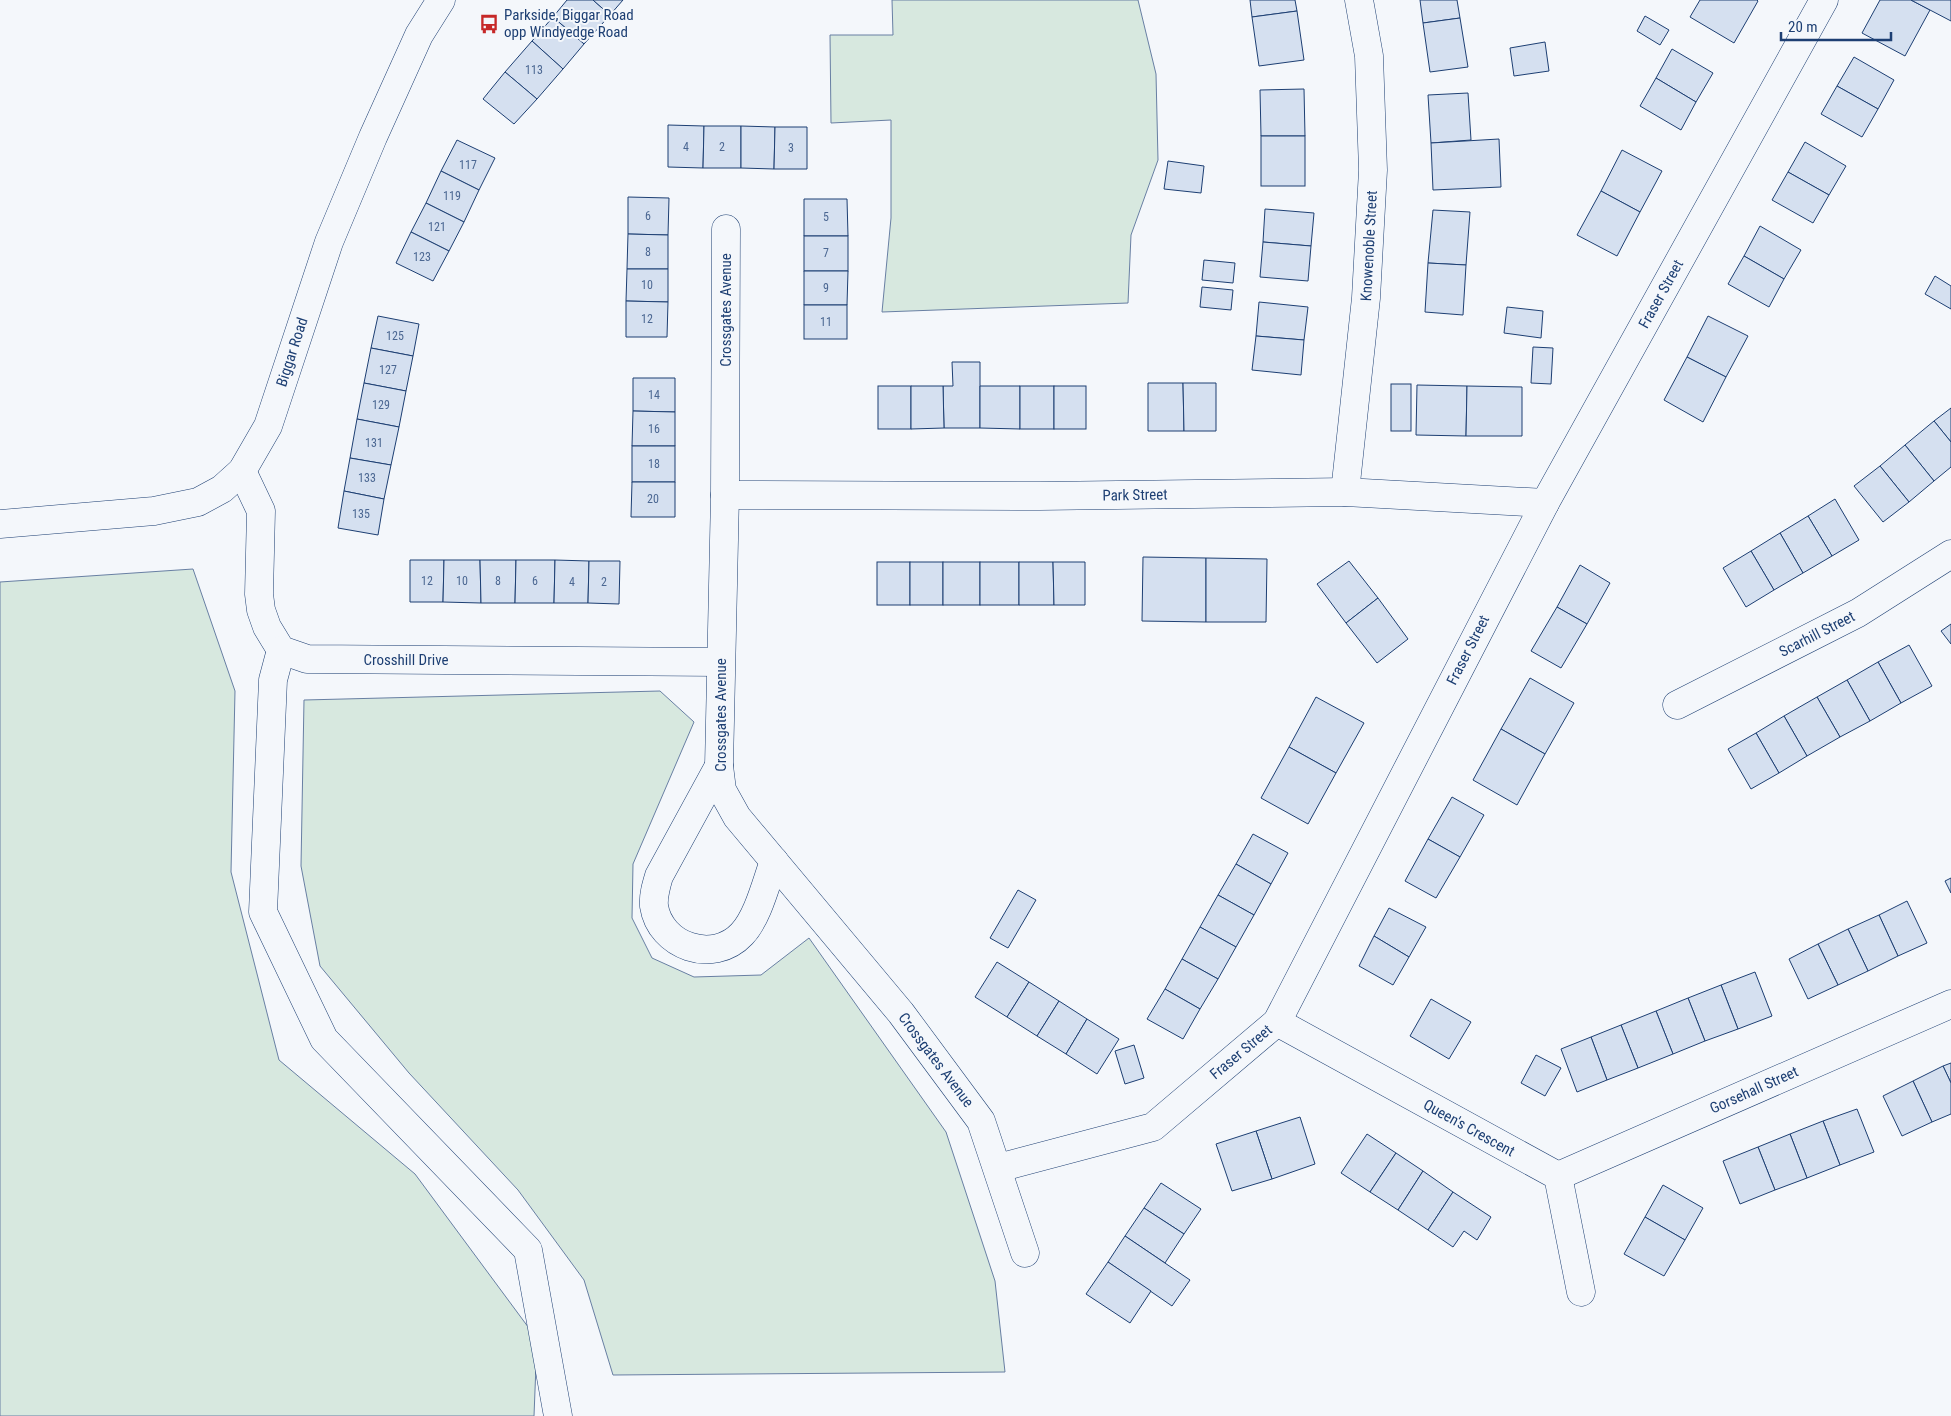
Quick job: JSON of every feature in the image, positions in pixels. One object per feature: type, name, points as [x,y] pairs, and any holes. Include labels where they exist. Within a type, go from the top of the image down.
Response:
[{"type":"street","name":"Biggar Road","points":[[0,524],[154,511],[198,502],[222,489],[242,471],[268,426],[329,242],[351,189],[419,35],[441,0]]},
{"type":"street","name":"Knowenoble Street","points":[[1345,492],[1366,298],[1373,170],[1368,56],[1358,0]]},
{"type":"street","name":"Fraser Street","points":[[998,1168],[1153,1127],[1277,1022],[1544,502],[1824,0]]},
{"type":"street","name":"Crossgates Avenue","points":[[726,229],[725,495],[719,766],[722,790],[737,817],[900,1013],[981,1120],[1025,1254]]},
{"type":"street","points":[[242,471],[260,511],[259,594],[261,610],[267,627],[281,650],[273,680],[263,912],[324,1039],[528,1250],[558,1416]]},
{"type":"street","name":"Park Street","points":[[725,495],[1040,496],[1345,492],[1544,502]]},
{"type":"street","name":"Scarhill Street","points":[[1677,705],[1858,613],[1951,554]]},
{"type":"street","name":"Crosshill Drive","points":[[281,650],[307,659],[720,662]]},
{"type":"street","points":[[719,766],[659,876],[654,890],[654,905],[658,919],[665,932],[678,943],[697,949],[712,950],[728,945],[741,935],[751,922],[774,861]]},
{"type":"street","name":"Gorsehall Street","points":[[1558,1176],[1951,1004]]},
{"type":"street","name":"Queen's Crescent","points":[[1277,1022],[1558,1176]]},
{"type":"street","points":[[1558,1176],[1581,1292]]},
{"type":"shaded area","points":[[892,0],[1138,0],[1156,74],[1158,160],[1131,235],[1128,303],[882,312],[891,218],[891,120],[831,123],[830,35],[893,35]]},
{"type":"shaded area","points":[[193,569],[235,691],[231,872],[279,1060],[415,1174],[537,1339],[534,1416],[0,1416],[0,582]]},
{"type":"shaded area","points":[[660,691],[694,722],[633,864],[632,918],[652,958],[694,977],[761,975],[809,938],[946,1132],[995,1281],[1005,1372],[613,1375],[584,1280],[518,1190],[409,1073],[320,966],[301,866],[304,700]]},
{"type":"building","points":[[567,0],[593,0],[610,15],[584,44],[553,17]]},
{"type":"building","points":[[593,0],[623,0],[610,15]]},
{"type":"building","points":[[1250,0],[1295,0],[1297,11],[1252,17]]},
{"type":"building","points":[[1420,0],[1457,0],[1460,18],[1423,23]]},
{"type":"building","points":[[1700,0],[1758,1],[1734,43],[1690,17]]},
{"type":"building","points":[[1880,0],[1911,0],[1930,10],[1905,56],[1862,33]]},
{"type":"building","points":[[1911,0],[1951,0],[1951,21],[1930,10]]},
{"type":"building","points":[[1297,11],[1304,60],[1259,66],[1252,17]]},
{"type":"building","points":[[1645,16],[1669,30],[1660,45],[1637,31]]},
{"type":"building","points":[[553,17],[584,44],[563,69],[532,41]]},
{"type":"building","points":[[1460,18],[1468,67],[1430,72],[1423,23]]},
{"type":"building","points":[[532,41],[563,69],[537,99],[505,72]]},
{"type":"building","points":[[1545,42],[1549,71],[1514,76],[1510,48]]},
{"type":"building","points":[[1672,49],[1713,73],[1696,102],[1656,78]]},
{"type":"building","points":[[1854,57],[1894,80],[1878,109],[1837,86]]},
{"type":"building","points":[[505,72],[537,99],[514,124],[483,99]]},
{"type":"building","points":[[1656,78],[1696,102],[1681,130],[1640,106]]},
{"type":"building","points":[[1837,86],[1878,109],[1862,137],[1821,114]]},
{"type":"building","points":[[1304,89],[1305,136],[1261,136],[1260,90]]},
{"type":"building","points":[[1468,93],[1471,140],[1431,143],[1428,95]]},
{"type":"building","points":[[668,125],[704,126],[703,168],[668,167]]},
{"type":"building","points":[[704,126],[741,126],[741,168],[703,168]]},
{"type":"building","points":[[741,126],[775,127],[774,169],[741,168]]},
{"type":"building","points":[[775,127],[807,127],[807,169],[774,169]]},
{"type":"building","points":[[1261,136],[1305,136],[1305,186],[1261,186]]},
{"type":"building","points":[[1499,139],[1501,187],[1433,190],[1431,143]]},
{"type":"building","points":[[457,140],[495,158],[479,190],[441,171]]},
{"type":"building","points":[[1805,142],[1846,166],[1829,195],[1788,172]]},
{"type":"building","points":[[1622,150],[1662,171],[1640,212],[1601,191]]},
{"type":"building","points":[[1168,161],[1204,166],[1201,193],[1164,189]]},
{"type":"building","points":[[441,171],[479,190],[464,222],[426,203]]},
{"type":"building","points":[[1788,172],[1829,195],[1813,223],[1772,200]]},
{"type":"building","points":[[1601,191],[1640,212],[1617,256],[1577,235]]},
{"type":"building","points":[[628,197],[669,198],[668,235],[628,234]]},
{"type":"building","points":[[804,199],[847,199],[848,236],[804,236]]},
{"type":"building","points":[[426,203],[464,222],[449,251],[411,232]]},
{"type":"building","points":[[1265,209],[1314,213],[1311,246],[1263,242]]},
{"type":"building","points":[[1433,210],[1470,212],[1466,265],[1428,263]]},
{"type":"building","points":[[1760,226],[1801,250],[1784,279],[1744,256]]},
{"type":"building","points":[[411,232],[449,251],[433,281],[396,263]]},
{"type":"building","points":[[628,234],[668,235],[668,269],[627,269]]},
{"type":"building","points":[[804,236],[848,236],[848,271],[804,271]]},
{"type":"building","points":[[1263,242],[1311,246],[1308,281],[1260,277]]},
{"type":"building","points":[[1744,256],[1784,279],[1769,307],[1728,284]]},
{"type":"building","points":[[1204,260],[1235,263],[1233,283],[1202,280]]},
{"type":"building","points":[[1428,263],[1466,265],[1463,315],[1425,312]]},
{"type":"building","points":[[627,269],[668,269],[668,302],[626,301]]},
{"type":"building","points":[[804,271],[848,271],[847,305],[804,305]]},
{"type":"building","points":[[1935,276],[1951,286],[1951,309],[1925,294]]},
{"type":"building","points":[[1202,287],[1233,290],[1231,310],[1200,307]]},
{"type":"building","points":[[626,301],[668,302],[667,337],[626,337]]},
{"type":"building","points":[[1259,302],[1308,307],[1304,340],[1256,336]]},
{"type":"building","points":[[804,305],[847,305],[847,339],[804,339]]},
{"type":"building","points":[[1507,307],[1543,311],[1541,338],[1504,333]]},
{"type":"building","points":[[378,316],[419,324],[413,356],[371,348]]},
{"type":"building","points":[[1708,316],[1748,336],[1726,377],[1687,357]]},
{"type":"building","points":[[1256,336],[1304,340],[1301,375],[1252,370]]},
{"type":"building","points":[[1533,347],[1553,348],[1551,384],[1531,383]]},
{"type":"building","points":[[371,348],[413,356],[406,391],[364,383]]},
{"type":"building","points":[[1687,357],[1726,377],[1703,422],[1664,400]]},
{"type":"building","points":[[952,362],[980,362],[980,428],[944,428],[943,386],[953,386]]},
{"type":"building","points":[[633,378],[675,378],[675,412],[633,411]]},
{"type":"building","points":[[364,383],[406,391],[399,427],[357,419]]},
{"type":"building","points":[[1148,383],[1183,383],[1184,431],[1148,431]]},
{"type":"building","points":[[1183,383],[1216,383],[1216,431],[1184,431]]},
{"type":"building","points":[[1391,384],[1411,384],[1411,431],[1391,431]]},
{"type":"building","points":[[1417,385],[1467,386],[1466,436],[1416,435]]},
{"type":"building","points":[[878,386],[911,386],[911,429],[878,429]]},
{"type":"building","points":[[911,386],[943,386],[944,428],[911,429]]},
{"type":"building","points":[[980,386],[1020,386],[1020,429],[980,428]]},
{"type":"building","points":[[1020,386],[1054,386],[1054,429],[1020,429]]},
{"type":"building","points":[[1054,386],[1086,386],[1086,429],[1054,429]]},
{"type":"building","points":[[1467,386],[1522,387],[1522,436],[1466,436]]},
{"type":"building","points":[[1951,408],[1951,442],[1934,421]]},
{"type":"building","points":[[633,411],[675,412],[675,446],[632,446]]},
{"type":"building","points":[[357,419],[399,427],[391,465],[350,458]]},
{"type":"building","points":[[1934,421],[1951,442],[1951,467],[1934,481],[1905,445]]},
{"type":"building","points":[[1905,445],[1934,481],[1909,502],[1880,466]]},
{"type":"building","points":[[632,446],[675,446],[675,482],[632,482]]},
{"type":"building","points":[[350,458],[391,465],[384,499],[344,491]]},
{"type":"building","points":[[1880,466],[1909,502],[1883,522],[1854,486]]},
{"type":"building","points":[[632,482],[675,482],[675,517],[631,517]]},
{"type":"building","points":[[344,491],[384,499],[378,535],[338,528]]},
{"type":"building","points":[[1835,499],[1859,540],[1832,556],[1808,516]]},
{"type":"building","points":[[1808,516],[1832,556],[1803,573],[1780,533]]},
{"type":"building","points":[[1780,533],[1803,573],[1774,590],[1751,551]]},
{"type":"building","points":[[1751,551],[1774,590],[1746,607],[1723,568]]},
{"type":"building","points":[[1143,557],[1206,558],[1206,622],[1142,621]]},
{"type":"building","points":[[1206,558],[1267,559],[1266,622],[1206,622]]},
{"type":"building","points":[[410,560],[444,560],[443,602],[410,602]]},
{"type":"building","points":[[444,560],[480,560],[481,603],[443,602]]},
{"type":"building","points":[[480,560],[516,560],[515,603],[481,603]]},
{"type":"building","points":[[516,560],[555,560],[554,603],[515,603]]},
{"type":"building","points":[[555,560],[589,561],[588,603],[554,603]]},
{"type":"building","points":[[589,561],[620,561],[619,604],[588,603]]},
{"type":"building","points":[[1349,561],[1378,598],[1346,623],[1317,584]]},
{"type":"building","points":[[877,562],[910,562],[910,605],[877,605]]},
{"type":"building","points":[[910,562],[943,562],[943,605],[910,605]]},
{"type":"building","points":[[943,562],[980,562],[980,605],[943,605]]},
{"type":"building","points":[[980,562],[1019,562],[1019,605],[980,605]]},
{"type":"building","points":[[1019,562],[1053,562],[1054,605],[1019,605]]},
{"type":"building","points":[[1053,562],[1085,562],[1085,605],[1054,605]]},
{"type":"building","points":[[1580,565],[1610,583],[1587,624],[1557,607]]},
{"type":"building","points":[[1378,598],[1408,639],[1377,663],[1346,623]]},
{"type":"building","points":[[1557,607],[1587,624],[1561,668],[1531,651]]},
{"type":"building","points":[[1951,624],[1951,644],[1941,631]]},
{"type":"building","points":[[1909,645],[1932,686],[1901,703],[1878,662]]},
{"type":"building","points":[[1878,662],[1901,703],[1870,721],[1847,680]]},
{"type":"building","points":[[1530,678],[1574,703],[1545,754],[1501,729]]},
{"type":"building","points":[[1847,680],[1870,721],[1840,737],[1817,697]]},
{"type":"building","points":[[1316,697],[1364,723],[1336,773],[1289,747]]},
{"type":"building","points":[[1817,697],[1840,737],[1807,756],[1784,716]]},
{"type":"building","points":[[1784,716],[1807,756],[1779,773],[1756,733]]},
{"type":"building","points":[[1501,729],[1545,754],[1517,805],[1473,780]]},
{"type":"building","points":[[1756,733],[1779,773],[1751,789],[1728,749]]},
{"type":"building","points":[[1289,747],[1336,773],[1308,824],[1261,798]]},
{"type":"building","points":[[1452,797],[1484,815],[1460,857],[1428,839]]},
{"type":"building","points":[[1253,834],[1288,853],[1271,884],[1236,864]]},
{"type":"building","points":[[1428,839],[1460,857],[1436,898],[1405,881]]},
{"type":"building","points":[[1236,864],[1271,884],[1254,915],[1218,895]]},
{"type":"building","points":[[1951,878],[1951,893],[1945,881]]},
{"type":"building","points":[[1018,890],[1036,900],[1008,948],[990,938]]},
{"type":"building","points":[[1218,895],[1254,915],[1236,947],[1200,927]]},
{"type":"building","points":[[1907,901],[1927,943],[1898,956],[1879,915]]},
{"type":"building","points":[[1389,908],[1426,927],[1409,957],[1374,936]]},
{"type":"building","points":[[1879,915],[1898,956],[1868,971],[1848,929]]},
{"type":"building","points":[[1200,927],[1236,947],[1218,979],[1182,959]]},
{"type":"building","points":[[1848,929],[1868,971],[1838,985],[1818,944]]},
{"type":"building","points":[[1374,936],[1409,957],[1393,985],[1359,966]]},
{"type":"building","points":[[1818,944],[1838,985],[1808,999],[1789,959]]},
{"type":"building","points":[[1182,959],[1218,979],[1200,1009],[1165,989]]},
{"type":"building","points":[[997,962],[1029,982],[1007,1017],[975,997]]},
{"type":"building","points":[[1755,972],[1772,1016],[1738,1029],[1721,985]]},
{"type":"building","points":[[1029,982],[1059,1001],[1037,1036],[1007,1017]]},
{"type":"building","points":[[1721,985],[1738,1029],[1705,1041],[1688,998]]},
{"type":"building","points":[[1165,989],[1200,1009],[1183,1039],[1147,1019]]},
{"type":"building","points":[[1688,998],[1705,1041],[1673,1054],[1656,1011]]},
{"type":"building","points":[[1431,999],[1471,1022],[1449,1059],[1410,1036]]},
{"type":"building","points":[[1059,1001],[1087,1019],[1066,1054],[1037,1036]]},
{"type":"building","points":[[1656,1011],[1673,1054],[1638,1068],[1621,1025]]},
{"type":"building","points":[[1087,1019],[1119,1039],[1097,1074],[1066,1054]]},
{"type":"building","points":[[1621,1025],[1638,1068],[1607,1080],[1591,1037]]},
{"type":"building","points":[[1591,1037],[1607,1080],[1577,1092],[1561,1049]]},
{"type":"building","points":[[1134,1045],[1144,1078],[1125,1084],[1115,1051]]},
{"type":"building","points":[[1536,1055],[1561,1068],[1545,1096],[1521,1083]]},
{"type":"building","points":[[1951,1063],[1951,1083],[1943,1066]]},
{"type":"building","points":[[1943,1066],[1951,1083],[1951,1114],[1932,1122],[1913,1081]]},
{"type":"building","points":[[1913,1081],[1932,1122],[1902,1136],[1883,1096]]},
{"type":"building","points":[[1857,1109],[1874,1152],[1840,1165],[1823,1121]]},
{"type":"building","points":[[1300,1117],[1315,1164],[1272,1179],[1256,1131]]},
{"type":"building","points":[[1823,1121],[1840,1165],[1807,1178],[1790,1134]]},
{"type":"building","points":[[1256,1131],[1272,1179],[1232,1191],[1216,1144]]},
{"type":"building","points":[[1367,1134],[1396,1153],[1370,1192],[1341,1173]]},
{"type":"building","points":[[1790,1134],[1807,1178],[1775,1190],[1758,1147]]},
{"type":"building","points":[[1758,1147],[1775,1190],[1740,1204],[1723,1161]]},
{"type":"building","points":[[1396,1153],[1423,1171],[1398,1210],[1370,1192]]},
{"type":"building","points":[[1423,1171],[1453,1192],[1428,1230],[1398,1210]]},
{"type":"building","points":[[1161,1183],[1201,1209],[1184,1234],[1144,1208]]},
{"type":"building","points":[[1663,1185],[1703,1208],[1685,1240],[1645,1217]]},
{"type":"building","points":[[1453,1192],[1491,1217],[1477,1240],[1464,1231],[1453,1247],[1428,1230]]},
{"type":"building","points":[[1144,1208],[1184,1234],[1165,1263],[1125,1236]]},
{"type":"building","points":[[1645,1217],[1685,1240],[1664,1276],[1624,1254]]},
{"type":"building","points":[[1125,1236],[1190,1280],[1172,1306],[1108,1262]]},
{"type":"building","points":[[1108,1262],[1151,1291],[1130,1323],[1086,1294]]},
{"type":"place","name":"Parkside, Biggar Road opp Windyedge Road","points":[[489,24]]}]
